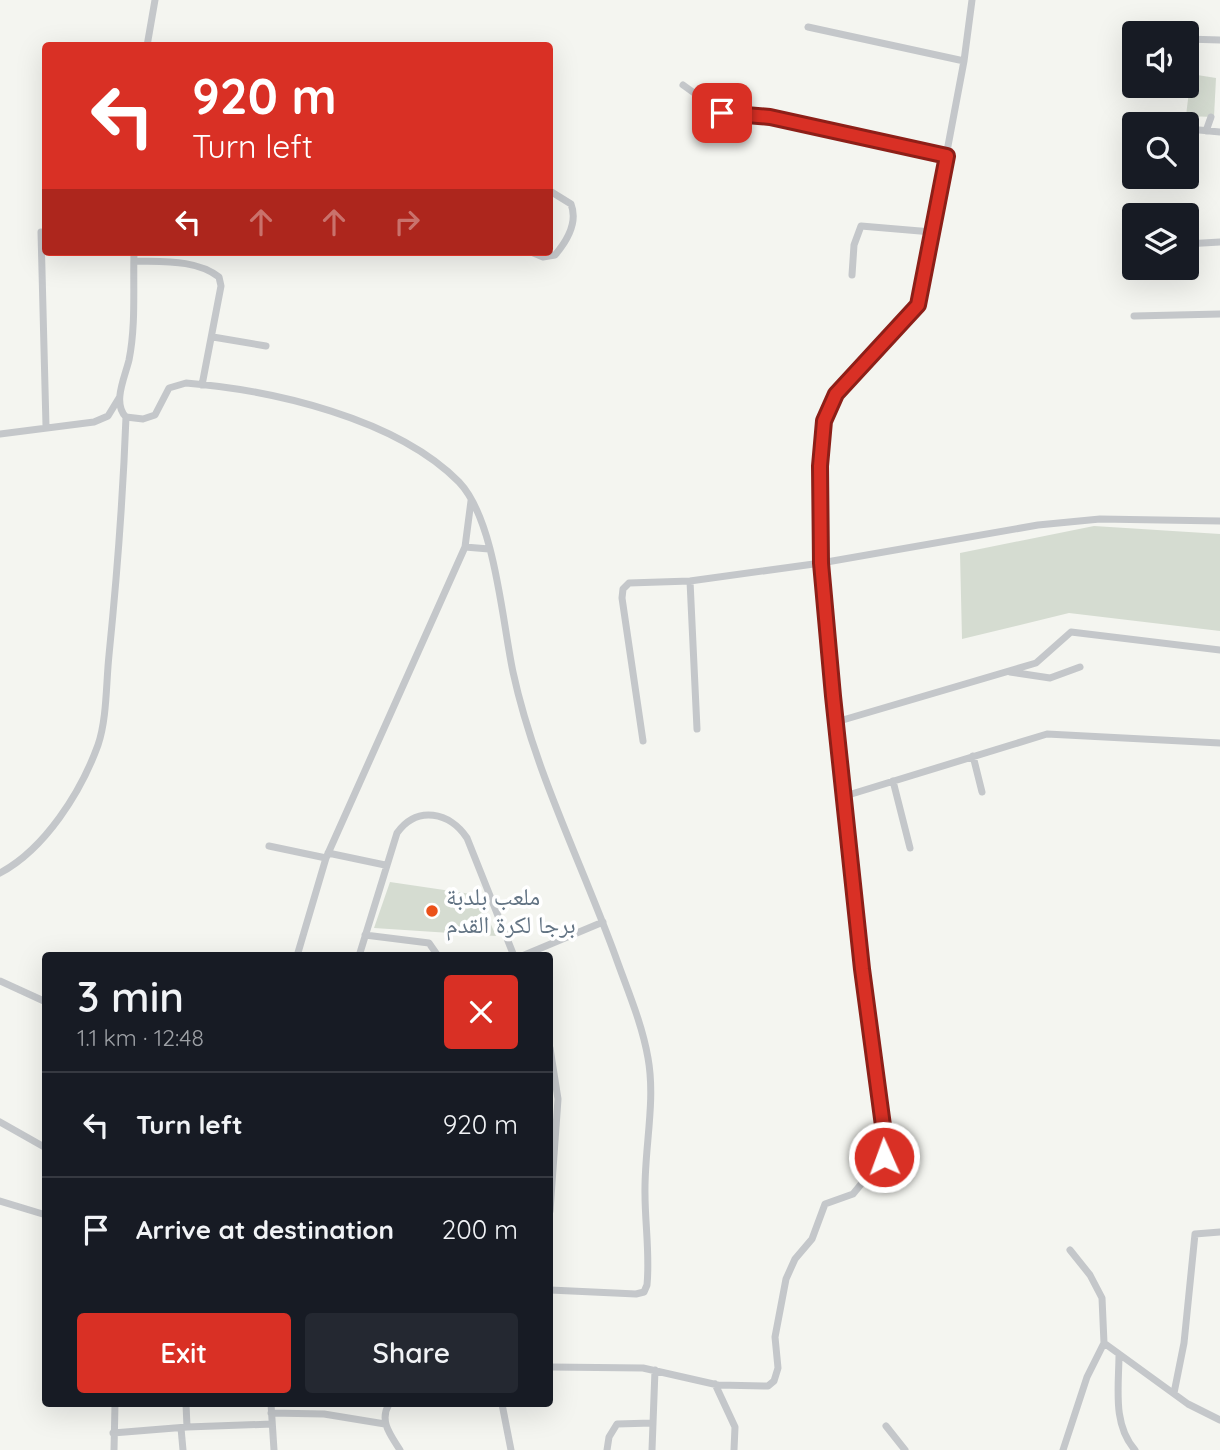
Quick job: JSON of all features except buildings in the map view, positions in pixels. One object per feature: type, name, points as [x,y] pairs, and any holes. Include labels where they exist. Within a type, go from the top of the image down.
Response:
[{"type":"street","points":[[148,42],[155,0]]},
{"type":"street","points":[[553,1367],[655,1370],[715,1384],[755,1388],[768,1386],[774,1381],[778,1368],[775,1337],[790,1268],[812,1239],[825,1205],[853,1194],[885,1153],[836,722],[821,563],[820,466],[825,415],[836,394],[856,369],[916,309],[947,156],[972,0]]},
{"type":"street","points":[[808,27],[964,61]]},
{"type":"street","points":[[1199,39],[1220,40]]},
{"type":"street","points":[[683,85],[722,113],[770,117],[947,156]]},
{"type":"street","points":[[1206,131],[1211,117]]},
{"type":"street","points":[[1199,130],[1220,132]]},
{"type":"street","points":[[553,193],[571,204],[572,226],[566,241],[553,255]]},
{"type":"street","points":[[852,275],[854,245],[861,226],[932,232]]},
{"type":"street","points":[[41,232],[46,426]]},
{"type":"street","points":[[1199,243],[1220,242]]},
{"type":"street","points":[[202,385],[221,286],[219,276],[178,262],[134,256],[133,337],[119,398],[120,410],[126,417],[143,419],[155,415],[172,386],[202,385],[330,409],[374,427],[438,465],[459,483],[477,508],[489,549],[524,713],[603,922],[641,1030],[649,1061],[645,1193],[648,1285],[644,1292],[636,1294],[553,1290]]},
{"type":"street","points":[[1134,316],[1220,314]]},
{"type":"street","points":[[212,337],[266,346]]},
{"type":"street","points":[[0,433],[46,426],[81,425],[108,416],[119,398]]},
{"type":"street","points":[[0,873],[19,860],[62,815],[81,785],[99,742],[114,600],[126,417]]},
{"type":"street","points":[[298,952],[327,855],[465,547],[471,500]]},
{"type":"street","points":[[643,741],[623,590],[632,582],[690,581],[821,563],[1038,525],[1100,519],[1220,521]]},
{"type":"street","points":[[465,547],[489,549]]},
{"type":"street","points":[[690,581],[697,729]]},
{"type":"street","points":[[836,722],[1040,662],[1058,641],[1071,632],[1220,650]]},
{"type":"street","points":[[1003,672],[1050,678],[1080,667]]},
{"type":"street","points":[[845,796],[1046,734],[1220,743]]},
{"type":"street","points":[[973,756],[982,792]]},
{"type":"street","points":[[892,781],[910,848]]},
{"type":"street","points":[[360,952],[397,833],[408,820],[430,815],[455,822],[467,838],[512,952]]},
{"type":"street","points":[[269,846],[385,865]]},
{"type":"street","points":[[532,952],[603,922]]},
{"type":"street","points":[[365,935],[429,943],[435,952]]},
{"type":"street","points":[[0,981],[42,1000]]},
{"type":"street","points":[[553,1064],[556,1080],[553,1119]]},
{"type":"street","points":[[0,1122],[42,1145]]},
{"type":"street","points":[[0,1201],[42,1214]]},
{"type":"street","points":[[1174,1393],[1184,1343],[1195,1234],[1220,1233]]},
{"type":"street","points":[[1063,1450],[1087,1377],[1104,1343],[1102,1298],[1090,1275],[1069,1250]]},
{"type":"street","points":[[1104,1343],[1174,1393],[1220,1420]]},
{"type":"street","points":[[1119,1354],[1118,1405],[1122,1431],[1135,1450]]},
{"type":"street","points":[[652,1450],[655,1370]]},
{"type":"street","points":[[715,1384],[735,1427],[734,1450]]},
{"type":"street","points":[[114,1450],[115,1407]]},
{"type":"street","points":[[183,1450],[186,1407]]},
{"type":"street","points":[[271,1407],[274,1450]]},
{"type":"street","points":[[388,1407],[384,1414],[385,1424],[400,1450]]},
{"type":"street","points":[[503,1407],[511,1450]]},
{"type":"street","points":[[271,1413],[324,1414],[385,1424]]},
{"type":"street","points":[[607,1450],[608,1437],[617,1424],[652,1423]]},
{"type":"street","points":[[113,1433],[272,1424]]},
{"type":"street","points":[[886,1426],[905,1450]]},
{"type":"shaded area","points":[[1199,75],[1216,78],[1214,117],[1199,116],[1199,112],[1186,112],[1188,98],[1199,98]]},
{"type":"shaded area","points":[[1094,526],[1220,534],[1220,631],[1069,613],[962,639],[960,553]]},
{"type":"shaded area","name":"ملعب بلدبة برجا لكرة القدم","points":[[390,882],[478,895],[496,936],[374,928]]},
{"type":"place","name":"ملعب بلدبة برجا لكرة القدم","points":[[432,911]]},
{"type":"route","points":[[722,113],[770,117],[947,156],[918,305],[912,315],[856,369],[836,394],[825,415],[820,466],[821,563],[862,969],[886,1148],[884,1157]]}]
